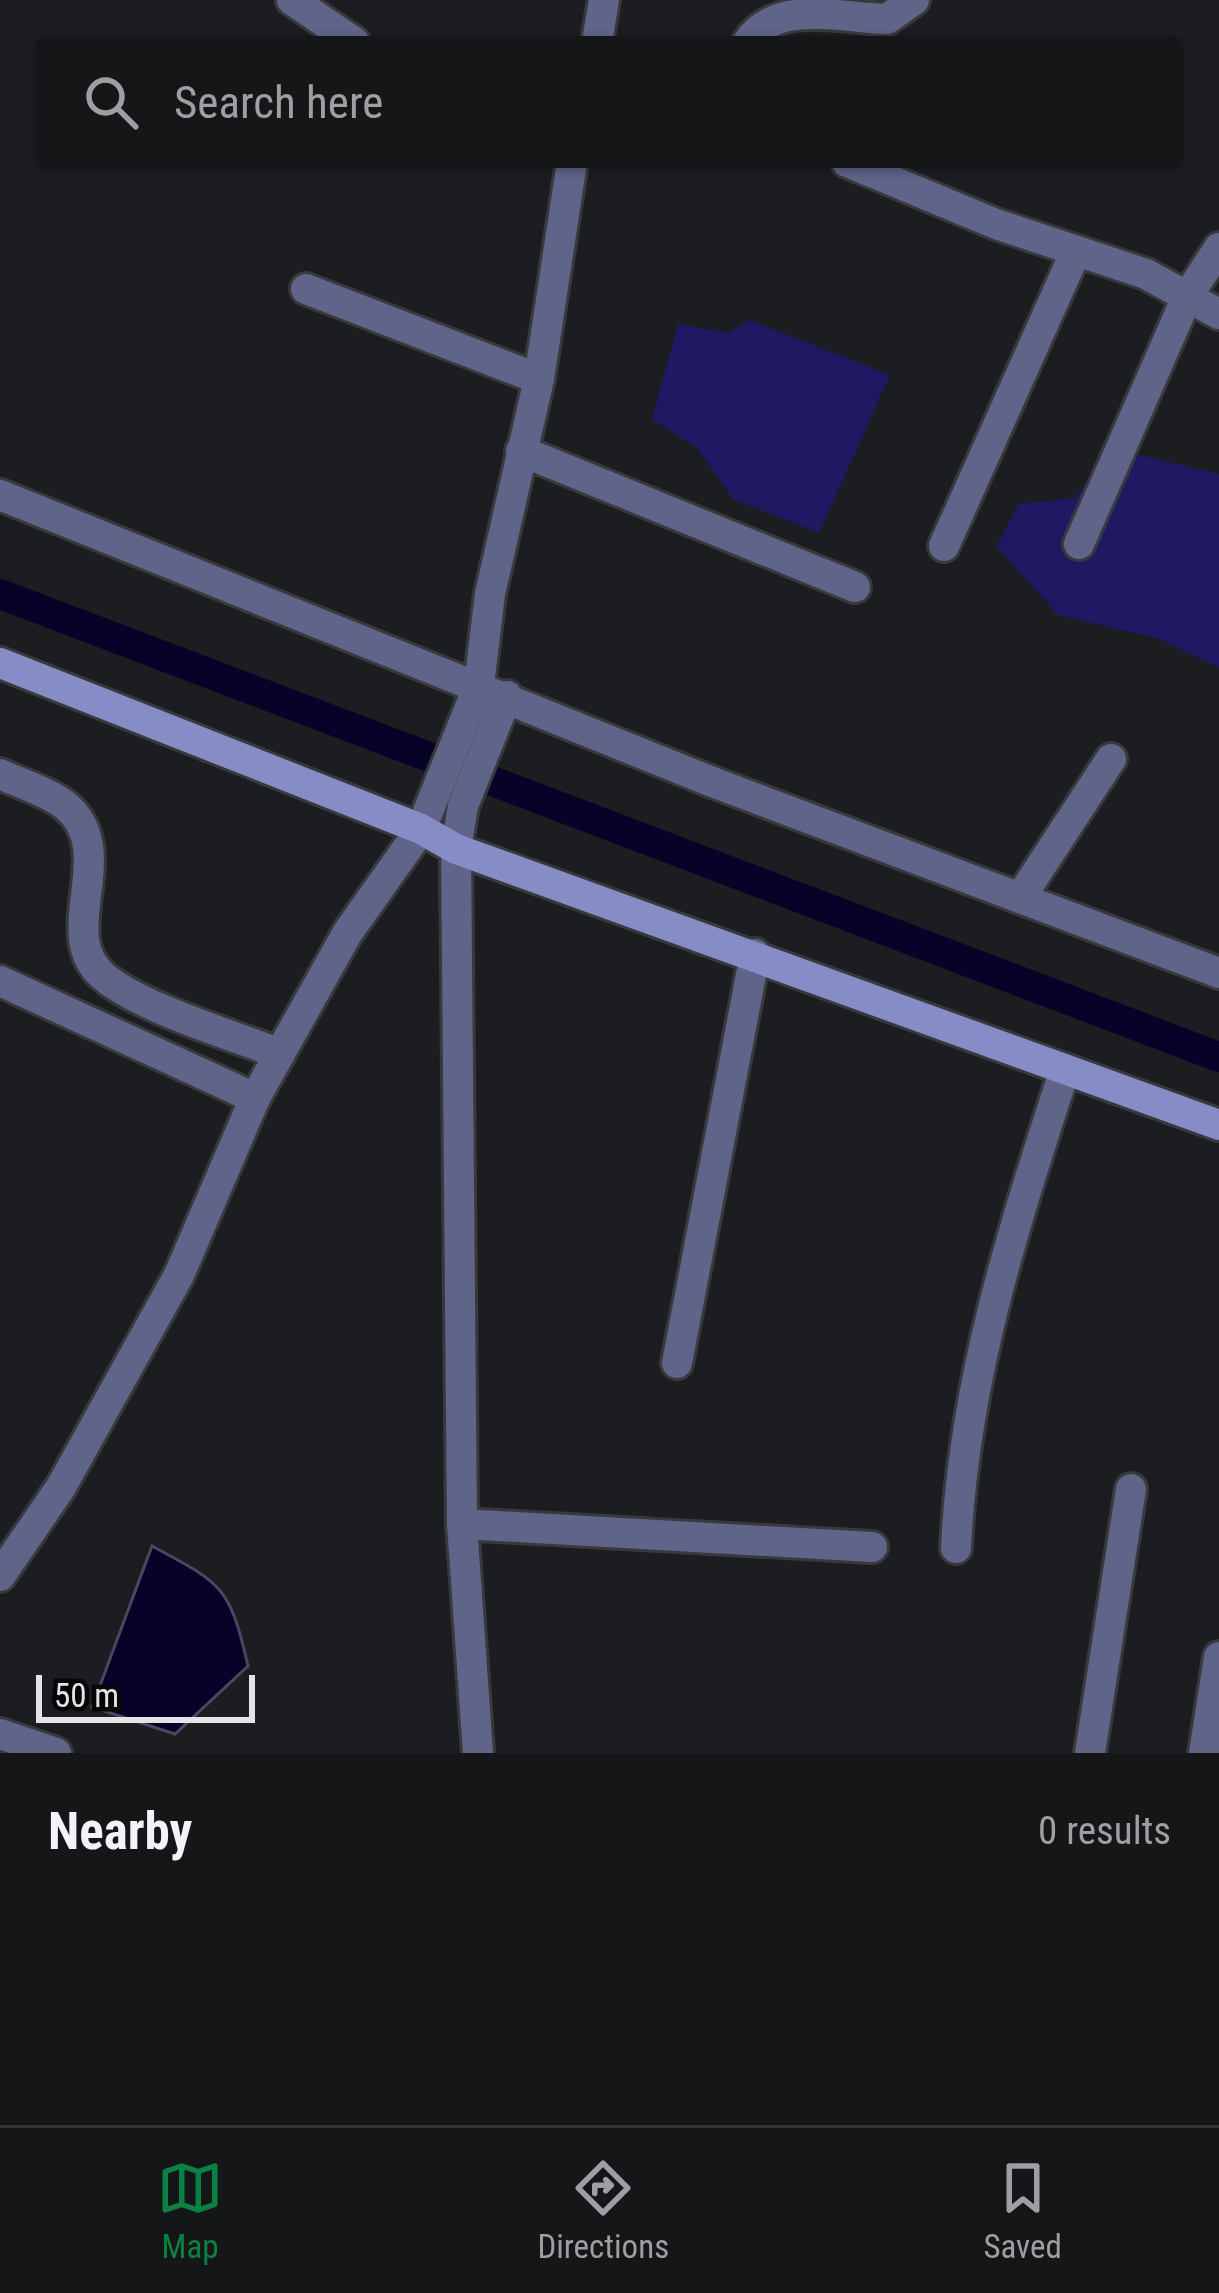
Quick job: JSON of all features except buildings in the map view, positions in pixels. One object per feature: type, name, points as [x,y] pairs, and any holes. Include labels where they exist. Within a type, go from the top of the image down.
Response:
[{"type":"main road","points":[[0,663],[421,829],[456,849],[1219,1125]]},
{"type":"street","points":[[292,0],[345,36]]},
{"type":"street","points":[[598,36],[604,0]]},
{"type":"street","points":[[751,36],[757,24],[789,6],[886,19],[914,0]]},
{"type":"street","points":[[478,1753],[462,1524],[456,849],[464,806],[493,730],[490,594],[539,380],[571,168]]},
{"type":"street","points":[[862,168],[1146,274],[1219,314]]},
{"type":"street","points":[[1078,544],[1187,297],[1219,248]]},
{"type":"street","points":[[944,546],[1076,251]]},
{"type":"street","points":[[306,289],[539,380]]},
{"type":"street","points":[[521,451],[854,587]]},
{"type":"street","points":[[0,495],[715,783],[1219,973]]},
{"type":"street","points":[[0,1576],[61,1487],[179,1276],[255,1098],[348,932],[421,829],[464,714],[493,690]]},
{"type":"street","points":[[1020,898],[1111,759]]},
{"type":"street","points":[[0,774],[64,804],[87,829],[92,857],[84,949],[103,976],[179,1015],[280,1054]]},
{"type":"street","points":[[677,1364],[754,954]]},
{"type":"street","points":[[0,981],[255,1098]]},
{"type":"street","points":[[956,1548],[968,1410],[1012,1232],[1065,1069]]},
{"type":"street","points":[[1090,1753],[1131,1490]]},
{"type":"street","points":[[462,1524],[872,1547]]},
{"type":"street","points":[[1204,1753],[1219,1657]]},
{"type":"street","points":[[0,1734],[56,1753]]},
{"type":"shaded area","points":[[749,320],[890,375],[819,533],[733,499],[697,448],[652,419],[678,324],[729,333]]},
{"type":"shaded area","points":[[1111,448],[1219,474],[1219,668],[1160,639],[1058,615],[996,546],[1019,504],[1075,498]]},
{"type":"shaded area","points":[[152,1546],[220,1591],[235,1619],[248,1666],[175,1734],[92,1707]]},
{"type":"waterway","points":[[0,594],[1219,1057]]}]
